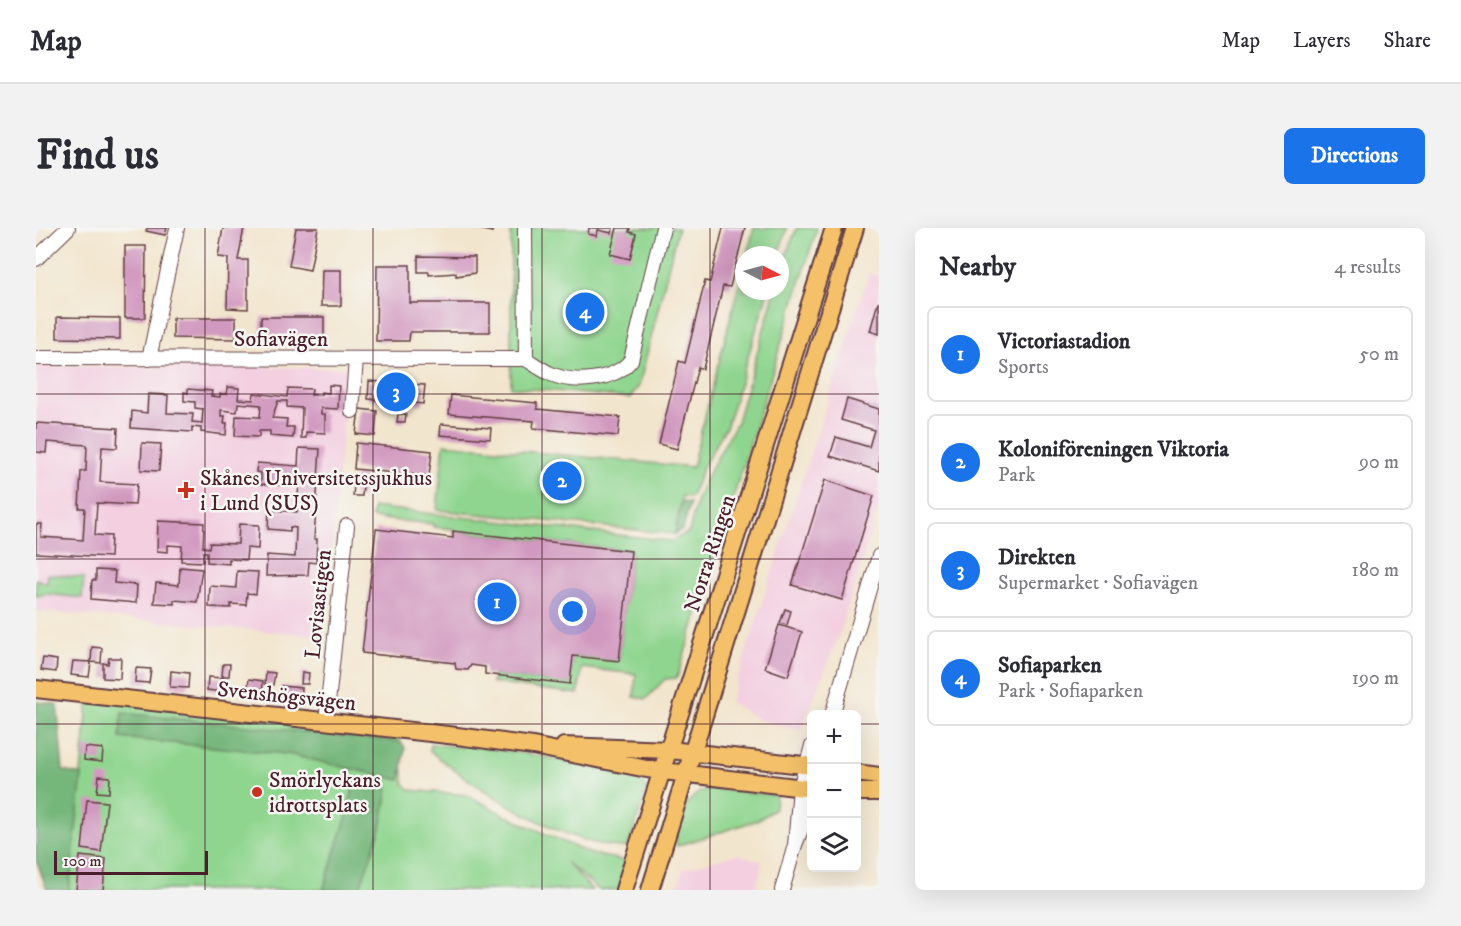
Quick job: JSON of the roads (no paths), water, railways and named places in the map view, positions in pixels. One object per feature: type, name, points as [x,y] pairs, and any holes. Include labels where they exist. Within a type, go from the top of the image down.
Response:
[{"type":"main road","name":"Norra Ringen","points":[[624,890],[834,228]]},
{"type":"main road","name":"Norra Ringen","points":[[650,890],[855,228]]},
{"type":"main road","name":"Svenshögsvägen","points":[[36,689],[533,746],[670,750],[807,766]]},
{"type":"main road","name":"Svenshögsvägen","points":[[533,746],[587,759],[663,771],[806,788]]},
{"type":"main road","points":[[861,774],[879,776]]},
{"type":"main road","points":[[861,792],[879,792]]},
{"type":"street","points":[[36,260],[68,228]]},
{"type":"street","points":[[148,359],[177,228]]},
{"type":"street","points":[[525,228],[526,359],[552,375],[600,379],[624,369],[631,360],[663,228]]},
{"type":"street","name":"Sofiavägen","points":[[36,358],[526,359]]},
{"type":"street","points":[[352,411],[356,359]]},
{"type":"street","name":"Lovisastigen","points":[[326,722],[347,526]]},
{"type":"street","points":[[833,710],[879,556]]},
{"type":"street","points":[[828,710],[837,693]]},
{"type":"street","points":[[795,845],[806,788]]},
{"type":"street","points":[[782,890],[807,814]]},
{"type":"place","name":"Sofiaparken","points":[[585,312]]},
{"type":"place","name":"Direkten","points":[[396,392]]},
{"type":"place","name":"Koloniföreningen Viktoria","points":[[562,481]]},
{"type":"place","name":"Skånes Universitetssjukhus i Lund (SUS)","points":[[186,490]]},
{"type":"place","name":"Victoriastadion","points":[[497,602]]},
{"type":"place","name":"Smörlyckans idrottsplats","points":[[257,792]]}]
